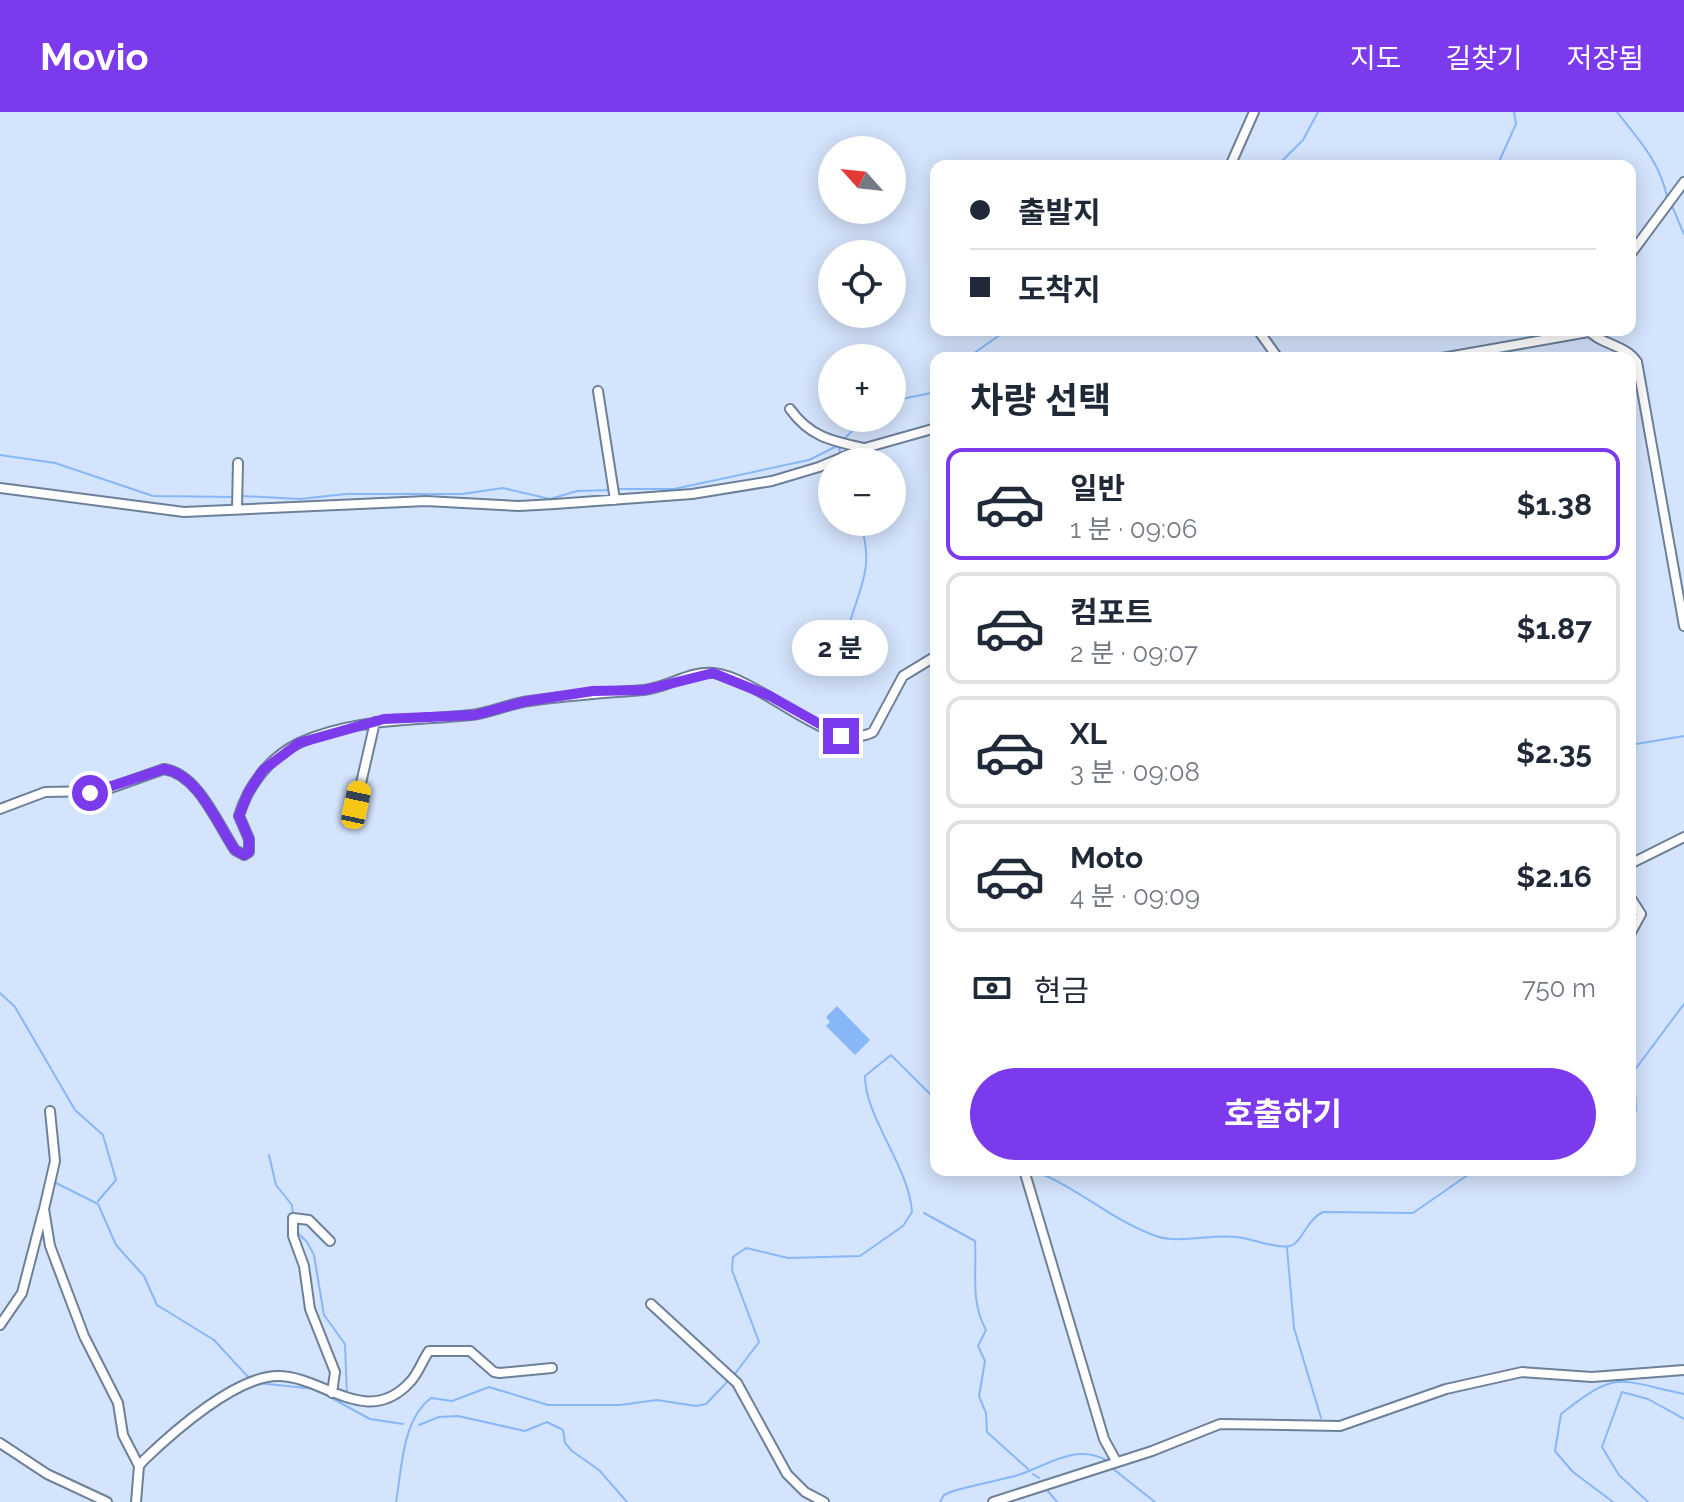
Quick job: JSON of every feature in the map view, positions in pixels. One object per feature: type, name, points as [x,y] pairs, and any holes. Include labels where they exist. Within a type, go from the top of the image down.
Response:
[{"type":"street","points":[[1233,160],[1254,112]]},
{"type":"street","points":[[1636,247],[1684,182]]},
{"type":"street","points":[[1474,352],[1561,336]]},
{"type":"street","points":[[1598,336],[1628,352]]},
{"type":"street","points":[[1636,360],[1684,626]]},
{"type":"street","points":[[598,391],[615,500]]},
{"type":"street","points":[[790,409],[802,425],[819,437],[865,448],[930,430]]},
{"type":"street","points":[[237,508],[238,463]]},
{"type":"street","points":[[0,488],[97,498],[155,510],[426,501],[519,506],[692,494],[772,481],[818,467]]},
{"type":"street","points":[[0,809],[45,792],[102,791],[164,769],[175,770],[193,785],[235,850],[244,855],[249,852],[249,839],[239,816],[248,793],[263,770],[299,743],[375,722],[475,715],[527,701],[593,691],[645,690],[713,673],[770,696],[841,736],[855,739],[873,732],[903,676],[930,660]]},
{"type":"street","points":[[356,805],[375,722]]},
{"type":"street","points":[[1636,861],[1684,837]]},
{"type":"street","points":[[0,1325],[22,1293],[44,1209],[55,1161],[50,1111]]},
{"type":"street","points":[[1026,1176],[1104,1439],[1116,1461]]},
{"type":"street","points":[[44,1209],[54,1258],[84,1336],[118,1403],[123,1435],[139,1466],[136,1502]]},
{"type":"street","points":[[330,1241],[309,1220],[293,1218],[293,1236],[304,1266],[310,1309],[335,1372],[332,1393]]},
{"type":"street","points":[[651,1304],[737,1383],[787,1474],[805,1492],[824,1502]]},
{"type":"street","points":[[139,1466],[205,1409],[263,1378],[294,1379],[358,1402],[382,1399],[405,1387],[429,1351],[470,1351],[494,1372],[552,1368]]},
{"type":"street","points":[[993,1502],[1220,1424],[1340,1426],[1446,1389],[1522,1372],[1592,1377],[1684,1370]]},
{"type":"street","points":[[0,1443],[47,1474],[107,1502]]},
{"type":"water","points":[[837,1006],[870,1040],[855,1055],[826,1026],[830,1022],[826,1017]]},
{"type":"waterway","points":[[1283,160],[1303,140],[1318,112]]},
{"type":"waterway","points":[[1500,160],[1516,124],[1514,112]]},
{"type":"waterway","points":[[1617,112],[1654,162],[1667,197]]},
{"type":"waterway","points":[[1672,206],[1684,234]]},
{"type":"waterway","points":[[976,352],[998,336]]},
{"type":"waterway","points":[[906,398],[930,393]]},
{"type":"waterway","points":[[844,439],[851,432]]},
{"type":"waterway","points":[[833,448],[839,445],[839,448]]},
{"type":"waterway","points":[[0,455],[55,463],[153,496],[235,497]]},
{"type":"waterway","points":[[617,489],[674,489],[818,456]]},
{"type":"waterway","points":[[242,496],[300,499],[346,494],[462,494],[503,488],[550,499],[577,491],[611,490]]},
{"type":"waterway","points":[[850,622],[865,573],[864,536]]},
{"type":"waterway","points":[[1636,744],[1684,736]]},
{"type":"waterway","points":[[0,993],[15,1007],[75,1110],[103,1135],[116,1180],[98,1201]]},
{"type":"waterway","points":[[1636,1068],[1684,1004]]},
{"type":"waterway","points":[[734,1375],[759,1342],[732,1270],[733,1257],[746,1248],[788,1258],[860,1256],[903,1226],[912,1212],[909,1195],[872,1108],[865,1076],[891,1055],[930,1094]]},
{"type":"waterway","points":[[269,1155],[276,1185],[292,1205],[293,1215]]},
{"type":"waterway","points":[[1047,1176],[1123,1221],[1156,1236],[1175,1239],[1236,1237],[1284,1247],[1298,1241],[1317,1215],[1323,1212],[1413,1213],[1466,1176]]},
{"type":"waterway","points":[[56,1183],[98,1204],[116,1245],[144,1276],[157,1305],[214,1340],[250,1379]]},
{"type":"waterway","points":[[924,1213],[975,1241],[976,1297],[986,1330],[978,1346],[985,1361],[979,1396],[986,1413],[987,1432],[1028,1469]]},
{"type":"waterway","points":[[297,1232],[314,1255],[324,1315],[345,1344],[347,1396]]},
{"type":"waterway","points":[[1287,1248],[1294,1328],[1321,1418]]},
{"type":"waterway","points":[[396,1502],[409,1432],[421,1407],[431,1398],[452,1401],[489,1387],[548,1405],[620,1405],[657,1400],[696,1406],[706,1404],[728,1381]]},
{"type":"waterway","points":[[1613,1502],[1573,1472],[1555,1451],[1561,1414],[1595,1390],[1619,1382],[1684,1394]]},
{"type":"waterway","points":[[258,1383],[315,1389],[370,1419],[403,1424]]},
{"type":"waterway","points":[[1648,1502],[1619,1475],[1602,1447],[1622,1392],[1648,1399],[1684,1419]]},
{"type":"waterway","points":[[419,1425],[439,1417],[458,1416],[525,1431],[547,1422],[563,1430],[565,1443],[572,1451],[599,1470],[627,1502]]},
{"type":"waterway","points":[[940,1502],[944,1495],[953,1491],[1015,1476],[1071,1455],[1094,1455],[1106,1460]]},
{"type":"waterway","points":[[1112,1468],[1155,1502]]},
{"type":"waterway","points":[[1033,1474],[1039,1478]]},
{"type":"waterway","points":[[1047,1490],[1057,1502]]},
{"type":"route","points":[[90,793],[164,769],[175,770],[193,785],[235,850],[244,855],[249,852],[250,846],[239,816],[248,793],[263,770],[299,743],[384,719],[475,715],[527,701],[571,697],[593,691],[645,690],[713,673],[770,696],[841,736]]}]
